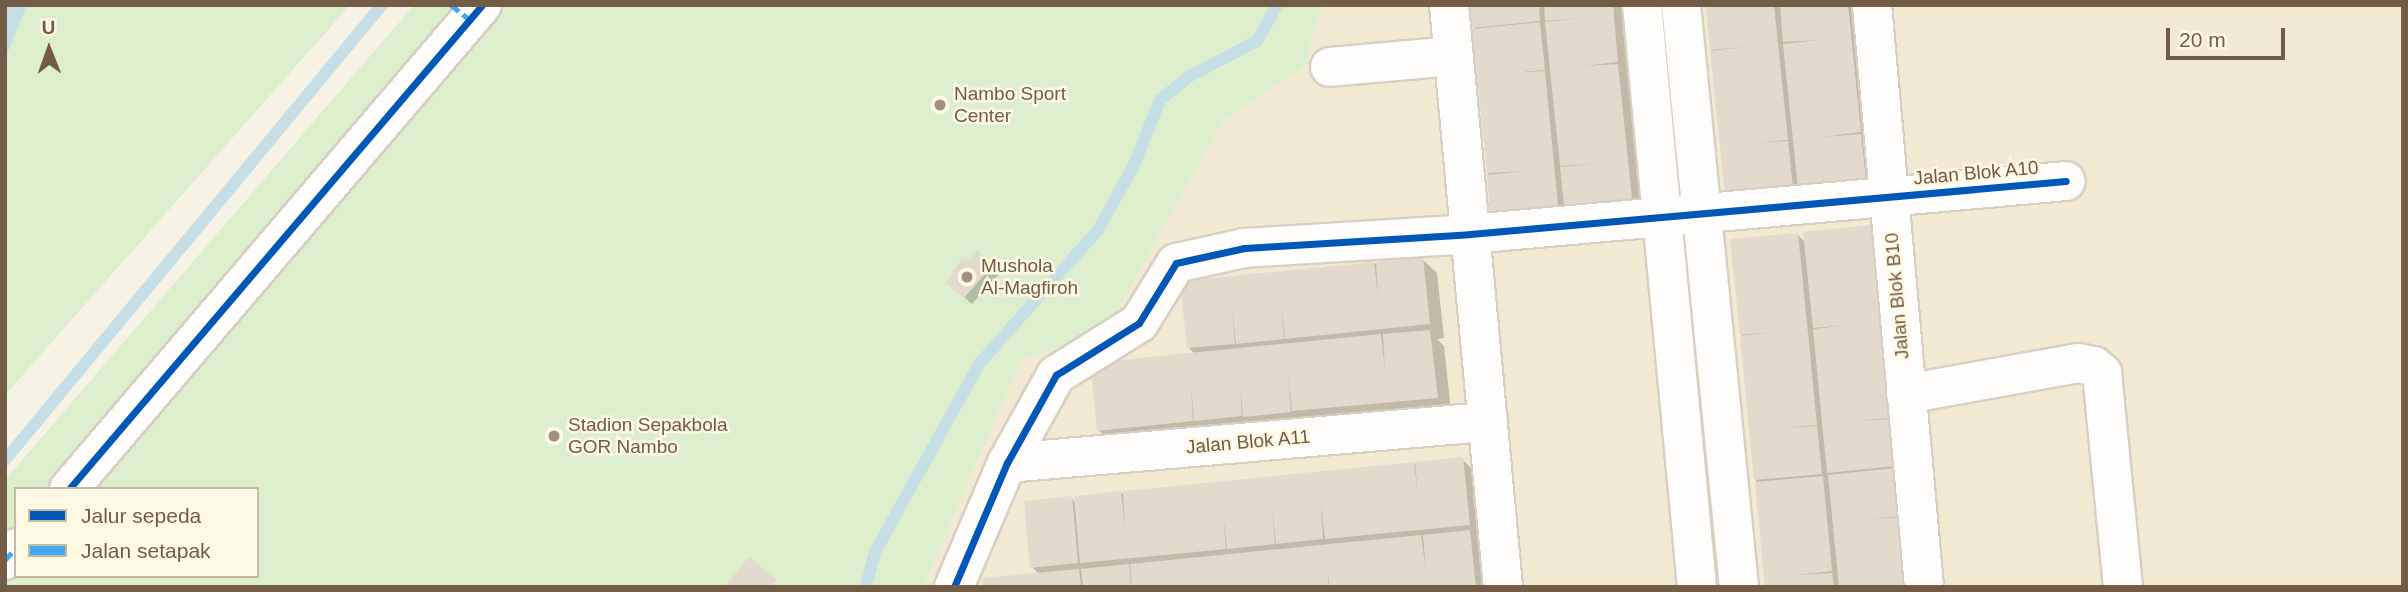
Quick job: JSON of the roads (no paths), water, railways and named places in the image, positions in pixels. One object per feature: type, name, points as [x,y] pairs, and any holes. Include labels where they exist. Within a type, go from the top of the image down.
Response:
[{"type":"street","points":[[1449,5],[1503,587]]},
{"type":"street","points":[[1642,5],[1697,587]]},
{"type":"street","points":[[1681,5],[1739,587]]},
{"type":"street","name":"Jalan Blok B10","points":[[1872,5],[1924,587]]},
{"type":"street","points":[[71,487],[468,10]]},
{"type":"street","points":[[1330,67],[1454,56]]},
{"type":"street","name":"Jalan Blok A10","points":[[954,587],[1007,463],[1056,374],[1139,323],[1176,263],[1244,248],[1470,234],[2066,181]]},
{"type":"street","points":[[1906,394],[2078,363],[2094,366],[2102,373],[2123,587]]},
{"type":"street","name":"Jalan Blok A11","points":[[1007,463],[1488,422]]},
{"type":"water","points":[[5,5],[27,5],[5,59]]},
{"type":"waterway","points":[[5,460],[382,5]]},
{"type":"waterway","points":[[866,587],[875,552],[979,364],[1098,230],[1134,165],[1160,100],[1188,77],[1257,41],[1277,5]]},
{"type":"place","name":"Nambo Sport Center","points":[[940,105]]},
{"type":"place","name":"Mushola Al-Magfiroh","points":[[967,277]]},
{"type":"place","name":"Stadion Sepakbola GOR Nambo","points":[[554,436]]}]
